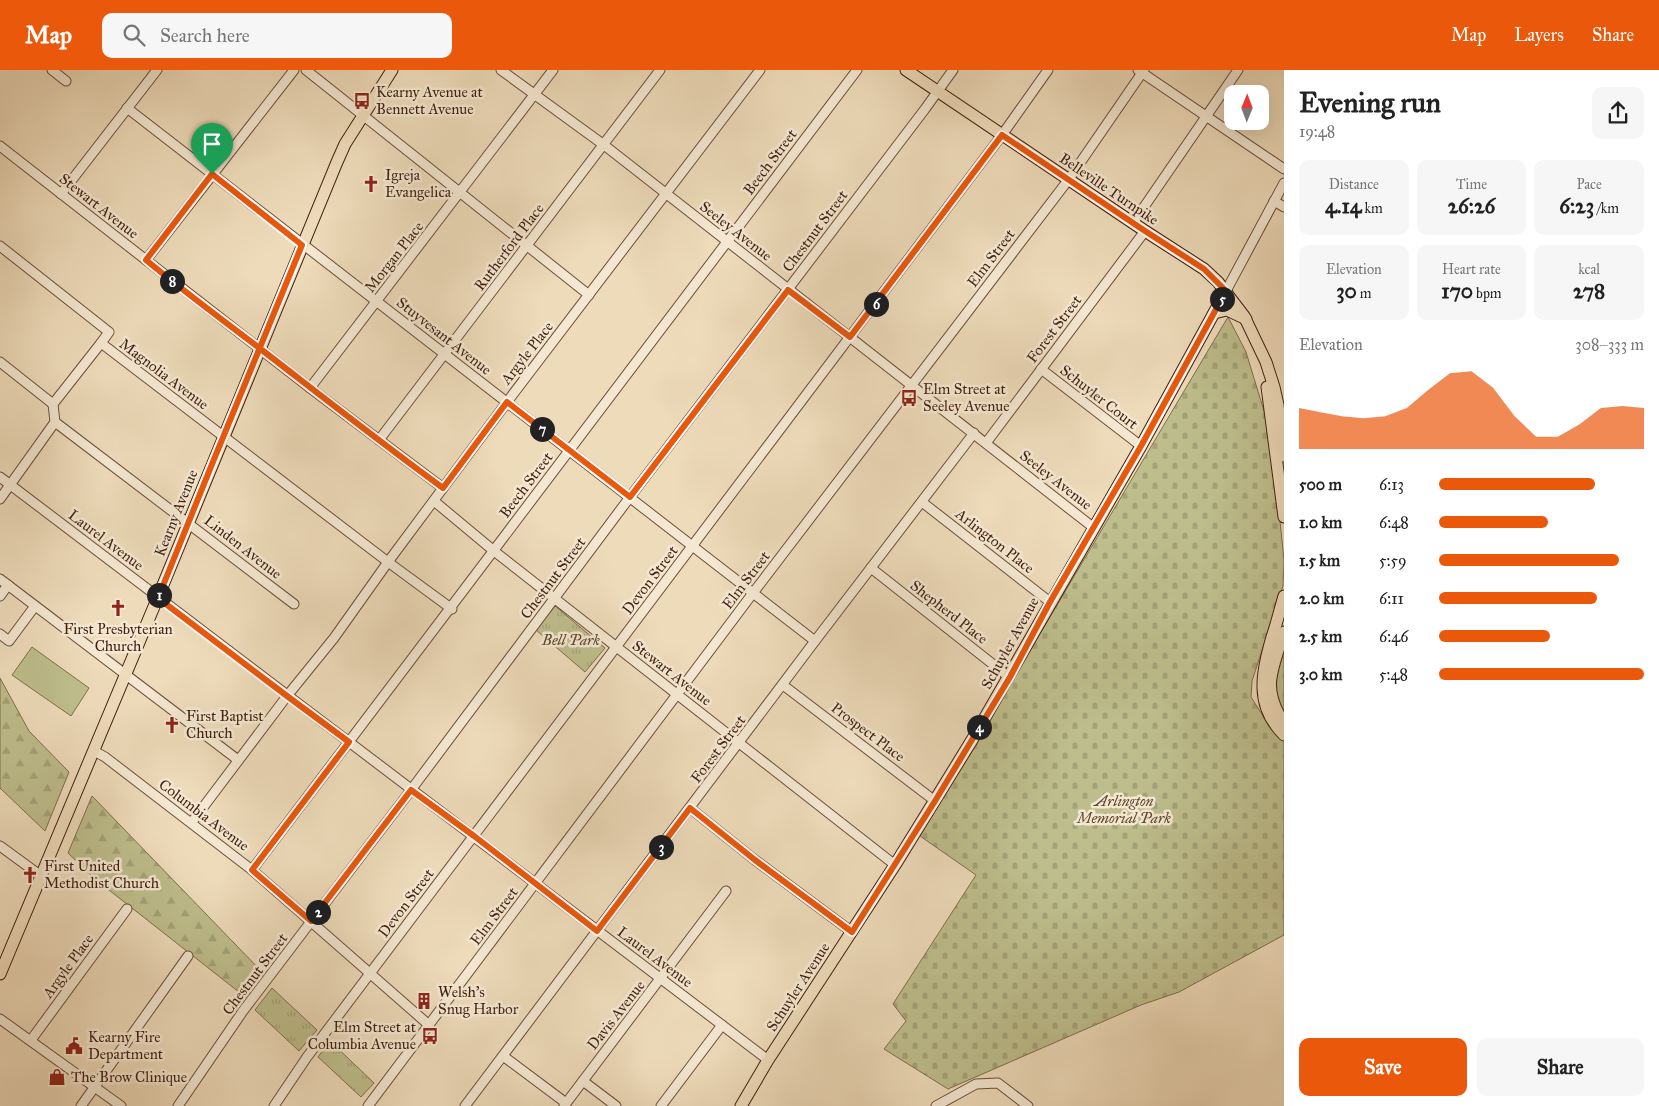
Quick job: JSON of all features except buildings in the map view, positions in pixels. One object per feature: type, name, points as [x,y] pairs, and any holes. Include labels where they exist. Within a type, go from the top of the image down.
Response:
[{"type":"main road","name":"Kearny Avenue","points":[[0,974],[158,598],[223,436],[345,144],[392,70]]},
{"type":"main road","name":"Belleville Turnpike","points":[[906,70],[1204,269],[1226,291],[1246,319],[1266,362],[1274,387],[1284,456]]},
{"type":"main road","name":"Schuyler Avenue","points":[[741,1106],[768,1060],[895,865],[1010,677],[1050,602],[1141,446],[1226,291]]},
{"type":"main road","points":[[1214,313],[1227,310],[1246,319]]},
{"type":"main road","name":"Belleville Turnpike","points":[[1252,332],[1269,398],[1284,517]]},
{"type":"main road","points":[[1284,596],[1266,659],[1262,686],[1268,713],[1276,727],[1284,735]]},
{"type":"main road","points":[[1284,632],[1272,670],[1270,689],[1274,706],[1284,723]]},
{"type":"street","points":[[52,70],[66,81]]},
{"type":"street","points":[[61,194],[157,70]]},
{"type":"street","points":[[146,260],[294,70]]},
{"type":"street","points":[[306,70],[589,295]]},
{"type":"street","name":"Seeley Avenue","points":[[501,70],[604,145],[1094,528]]},
{"type":"street","name":"Morgan Place","points":[[310,388],[553,70]]},
{"type":"street","name":"Rutherford Place","points":[[379,440],[660,70]]},
{"type":"street","name":"Argyle Place","points":[[192,822],[287,696],[334,638],[507,402],[760,70]]},
{"type":"street","name":"Beech Street","points":[[252,870],[857,70]]},
{"type":"street","name":"Chestnut Street","points":[[178,1106],[244,1011],[311,921],[953,70]]},
{"type":"street","name":"Devon Street","points":[[274,1106],[307,1057],[1002,135],[1048,70]]},
{"type":"street","points":[[1133,223],[1238,70]]},
{"type":"street","points":[[1141,71],[1284,169]]},
{"type":"street","name":"Elm Street","points":[[368,1106],[753,593],[1069,179],[1141,71]]},
{"type":"street","name":"Stuyvesant Avenue","points":[[128,108],[302,245],[815,641]]},
{"type":"street","name":"Stewart Avenue","points":[[0,146],[310,388],[443,488]]},
{"type":"street","name":"Schuyler Avenue","points":[[1226,291],[1284,183]]},
{"type":"street","points":[[1274,201],[1284,207]]},
{"type":"street","name":"Forest Street","points":[[986,442],[1145,231]]},
{"type":"street","name":"Magnolia Avenue","points":[[0,246],[109,332],[101,343],[388,562],[452,608]]},
{"type":"street","points":[[0,499],[55,422],[53,404],[101,343]]},
{"type":"street","points":[[0,362],[53,404]]},
{"type":"street","name":"Schuyler Court","points":[[1041,369],[1141,446]]},
{"type":"street","name":"Linden Avenue","points":[[55,422],[294,604]]},
{"type":"street","name":"Forest Street","points":[[466,1106],[815,641],[974,433]]},
{"type":"street","name":"Laurel Avenue","points":[[0,477],[768,1060]]},
{"type":"street","name":"Stewart Avenue","points":[[434,501],[494,551],[895,865]]},
{"type":"street","name":"Arlington Place","points":[[922,502],[1050,602]]},
{"type":"street","name":"Shepherd Place","points":[[871,568],[1010,677]]},
{"type":"street","points":[[0,579],[238,760]]},
{"type":"street","points":[[0,596],[8,586]]},
{"type":"street","points":[[0,634],[9,641],[35,606]]},
{"type":"street","name":"Prospect Place","points":[[783,684],[935,801]]},
{"type":"street","name":"Columbia Avenue","points":[[94,751],[105,757],[192,822],[252,870],[429,1025]]},
{"type":"street","points":[[690,808],[755,860],[852,932]]},
{"type":"street","points":[[0,846],[41,876]]},
{"type":"street","name":"Davis Avenue","points":[[565,1104],[726,891]]},
{"type":"street","name":"Argyle Place","points":[[31,1040],[127,909]]},
{"type":"street","points":[[80,1106],[188,956]]},
{"type":"street","points":[[0,1019],[121,1106]]},
{"type":"street","points":[[661,1106],[722,1025]]},
{"type":"street","points":[[503,1056],[565,1104]]},
{"type":"street","points":[[583,1081],[616,1106]]},
{"type":"street","points":[[936,1106],[976,1084],[998,1084],[1028,1106]]},
{"type":"green space","name":"Arlington Memorial Park","points":[[1228,317],[1246,352],[1271,434],[1284,560],[1283,586],[1252,681],[1251,697],[1270,727],[1284,740],[1284,935],[1179,992],[1141,1005],[948,1089],[884,1049],[906,1021],[893,1004],[976,875],[920,836]]},
{"type":"green space","name":"Bell Park","points":[[555,606],[605,648],[585,672],[536,630]]},
{"type":"green space","points":[[1284,636],[1284,716],[1275,697],[1274,680]]},
{"type":"green space","points":[[32,647],[89,688],[71,716],[12,675]]},
{"type":"green space","points":[[0,678],[29,731],[69,772],[45,831],[0,788]]},
{"type":"green space","points":[[92,796],[263,973],[244,996],[95,879],[68,853]]},
{"type":"green space","points":[[272,988],[317,1030],[299,1051],[255,1010]]},
{"type":"green space","points":[[330,1041],[374,1083],[361,1097],[318,1057]]},
{"type":"place","name":"Kearny Avenue at Bennett Avenue","points":[[362,101]]},
{"type":"place","name":"Igreja Evangelica","points":[[371,184]]},
{"type":"place","name":"Elm Street at Seeley Avenue","points":[[909,398]]},
{"type":"place","name":"First Presbyterian Church","points":[[118,608]]},
{"type":"place","name":"First Baptist Church","points":[[172,725]]},
{"type":"place","name":"First United Methodist Church","points":[[30,875]]},
{"type":"place","name":"Welsh's Snug Harbor","points":[[424,1001]]},
{"type":"place","name":"Elm Street at Columbia Avenue","points":[[430,1036]]},
{"type":"place","name":"Kearny Fire Department","points":[[74,1046]]},
{"type":"place","name":"The Brow Clinique","points":[[57,1077]]},
{"type":"route","points":[[212,174],[146,260],[260,348],[310,388],[443,488],[507,402],[630,497],[788,290],[850,337],[1002,135],[1204,269],[1226,291],[1141,446],[1050,602],[1010,677],[935,801],[852,932],[755,860],[690,808],[597,931],[411,790],[311,921],[252,870],[349,742],[158,598],[206,479],[260,348],[302,245],[212,174]]}]
